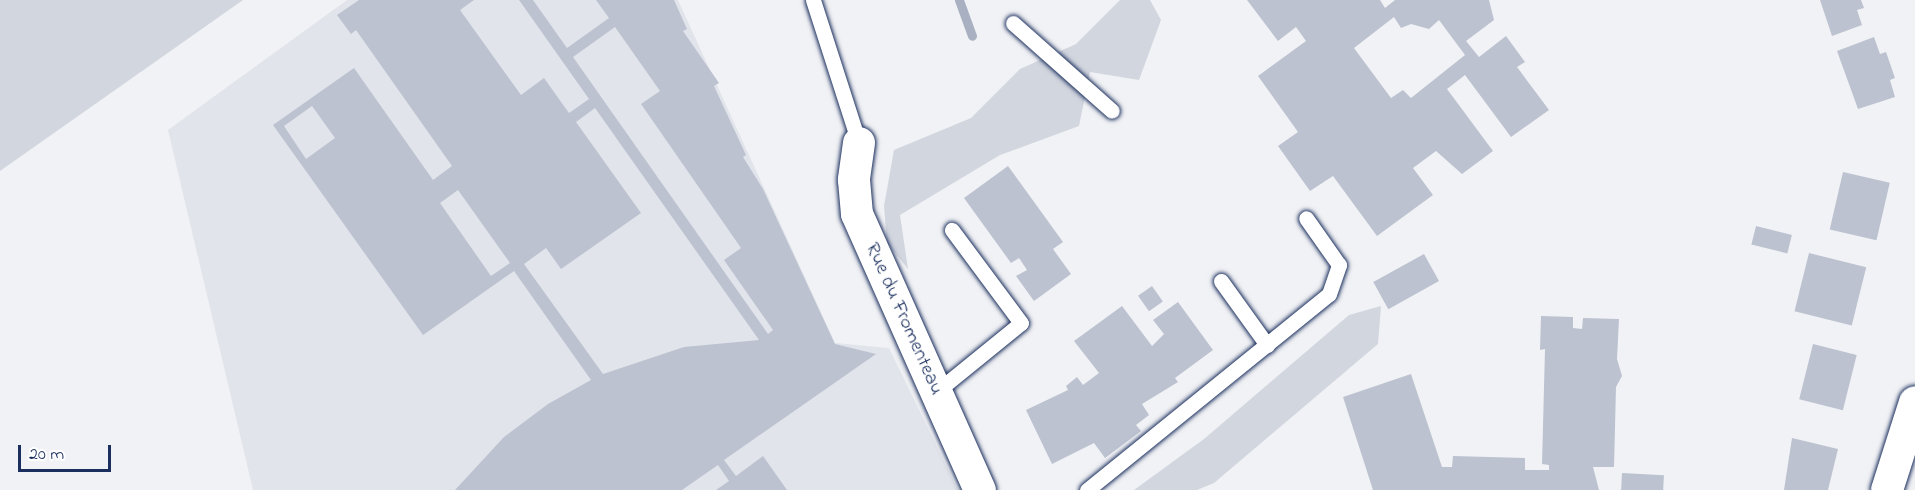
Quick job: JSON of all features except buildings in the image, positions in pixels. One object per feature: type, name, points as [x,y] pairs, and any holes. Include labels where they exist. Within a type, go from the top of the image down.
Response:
[{"type":"street","name":"Rue du Fromenteau","points":[[860,143],[854,180],[857,213],[980,490]]},
{"type":"street","points":[[1887,490],[1915,405]]},
{"type":"lane","points":[[813,0],[860,143]]},
{"type":"lane","points":[[1013,23],[1112,111]]},
{"type":"lane","points":[[1087,490],[1329,294],[1339,265],[1306,218]]},
{"type":"lane","points":[[936,392],[1021,323],[952,230]]},
{"type":"lane","points":[[1221,281],[1267,345]]},
{"type":"shaded area","points":[[0,0],[243,0],[0,171]]},
{"type":"shaded area","points":[[347,0],[678,0],[835,343],[889,348],[958,490],[253,490],[168,130]]},
{"type":"shaded area","points":[[1120,0],[1150,0],[1161,20],[1139,80],[1090,72],[1079,126],[1000,155],[900,215],[908,269],[887,243],[884,206],[894,150],[971,118],[1020,69],[1076,44]]},
{"type":"shaded area","points":[[1381,306],[1378,344],[1214,483],[1197,490],[1134,490],[1204,439],[1349,315]]},
{"type":"waterway","points":[[959,0],[972,36]]}]
